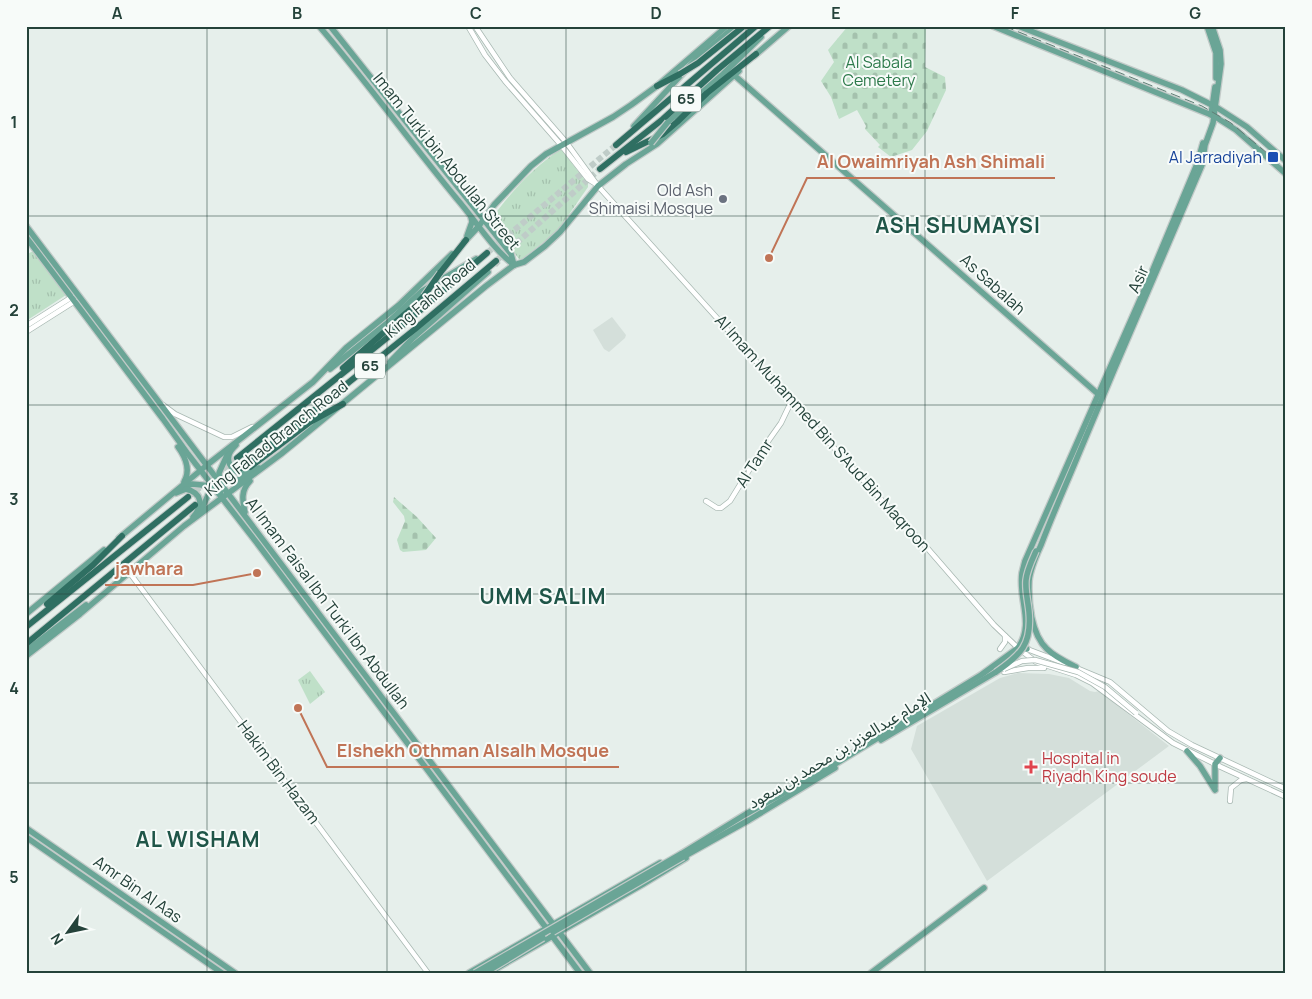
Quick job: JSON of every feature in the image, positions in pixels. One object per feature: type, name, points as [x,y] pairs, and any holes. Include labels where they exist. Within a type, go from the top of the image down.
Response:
[{"type":"highway","points":[[657,86],[698,63],[744,26]]},
{"type":"highway","name":"65","points":[[616,145],[756,26]]},
{"type":"highway","name":"65","points":[[756,54],[707,93],[667,130],[623,154],[600,170],[663,119],[717,70],[770,26]]},
{"type":"highway","points":[[286,419],[413,307],[424,296],[466,240]]},
{"type":"highway","name":"King Fahd Road","points":[[236,458],[403,325],[487,253]]},
{"type":"highway","name":"King Fahd Road","points":[[242,468],[495,263]]},
{"type":"highway","points":[[250,467],[310,422],[343,404]]},
{"type":"highway","points":[[26,627],[188,497]]},
{"type":"highway","points":[[26,644],[195,505]]},
{"type":"highway","points":[[26,622],[93,565],[122,536]]},
{"type":"main road","name":"Imam Turki bin Abdullah Street","points":[[319,26],[473,213],[484,221],[511,254],[514,265]]},
{"type":"main road","name":"Imam Turki bin Abdullah Street","points":[[330,26],[473,213],[479,226],[506,259],[514,265]]},
{"type":"main road","name":"King Fahad Branch Road","points":[[26,614],[244,435],[313,382],[346,348],[399,305],[466,240],[484,221],[494,205],[530,166],[564,143],[613,117],[657,86],[727,26]]},
{"type":"main road","points":[[616,145],[698,58],[736,26]]},
{"type":"main road","points":[[626,164],[651,144],[668,122],[723,74],[770,26]]},
{"type":"main road","name":"King Fahad Branch Road","points":[[26,656],[95,602],[184,526],[222,499],[343,404],[486,286],[514,265],[524,262],[545,246],[560,232],[598,186],[626,164],[658,144],[789,26]]},
{"type":"main road","points":[[993,26],[1213,116],[1236,130],[1286,174]]},
{"type":"main road","points":[[1018,26],[1182,90],[1214,106],[1247,127],[1286,161]]},
{"type":"main road","name":"Asir","points":[[1044,535],[1202,165],[1213,116],[1216,78],[1216,53],[1207,26]]},
{"type":"main road","name":"Asir","points":[[1212,26],[1220,50],[1222,64],[1214,106]]},
{"type":"main road","points":[[1128,80],[1132,75],[1131,71]]},
{"type":"main road","name":"As Sabalah","points":[[734,75],[1098,394]]},
{"type":"main road","name":"Asir","points":[[1018,648],[1023,642],[1026,629],[1022,574],[1025,561],[1149,279],[1197,164],[1199,153],[1213,116]]},
{"type":"main road","points":[[466,240],[473,213],[483,211],[494,205]]},
{"type":"main road","name":"Al Imam Faisal Ibn Turki Ibn Abdullah","points":[[26,226],[590,973]]},
{"type":"main road","name":"Al Imam Faisal Ibn Turki Ibn Abdullah","points":[[26,236],[212,486],[260,547],[580,973]]},
{"type":"main road","points":[[313,382],[386,324],[422,291],[487,253]]},
{"type":"main road","points":[[375,378],[412,338],[495,263]]},
{"type":"main road","points":[[163,419],[185,458],[188,469],[187,476],[183,482],[166,499]]},
{"type":"main road","points":[[244,435],[229,455],[228,461],[231,467],[236,472],[247,473],[267,464]]},
{"type":"main road","points":[[222,499],[219,473],[222,463],[229,451],[244,435]]},
{"type":"main road","points":[[201,470],[219,481],[236,481],[243,479],[267,464]]},
{"type":"main road","points":[[245,514],[242,502],[244,489],[267,464]]},
{"type":"main road","points":[[184,526],[202,509],[212,486],[207,465]]},
{"type":"main road","points":[[166,499],[187,486],[199,484],[220,488],[229,493]]},
{"type":"main road","points":[[166,499],[186,489],[197,495],[199,508],[184,526]]},
{"type":"main road","points":[[996,672],[1015,658],[1027,641],[1029,623],[1026,579],[1044,535]]},
{"type":"main road","points":[[1044,535],[1032,567],[1029,582],[1034,626],[1045,647],[1059,658],[1076,667]]},
{"type":"main road","points":[[26,651],[84,607],[95,602]]},
{"type":"main road","points":[[1018,648],[1027,649]]},
{"type":"main road","name":"الإمام عبدالعزيز بن محمد بن سعود","points":[[833,767],[981,675],[1018,648]]},
{"type":"main road","name":"الإمام عبدالعزيز بن محمد بن سعود","points":[[475,973],[694,849],[996,672]]},
{"type":"main road","points":[[1187,751],[1200,766],[1215,790],[1215,764],[1220,758]]},
{"type":"main road","name":"Amr Bin Al Aas","points":[[26,828],[235,973]]},
{"type":"main road","name":"Amr Bin Al Aas","points":[[26,837],[222,973]]},
{"type":"main road","name":"الإمام عبدالعزيز بن محمد بن سعود","points":[[469,973],[680,851],[694,849]]},
{"type":"main road","name":"الإمام عبدالعزيز بن محمد بن سعود","points":[[489,973],[669,869],[694,849]]},
{"type":"main road","name":"الإمام عبدالعزيز بن محمد بن سعود","points":[[485,973],[682,855]]},
{"type":"main road","points":[[871,973],[984,888]]},
{"type":"street","name":"Al Imam Muhammed Bin S'Aud Bin Maqroon","points":[[468,26],[485,55],[505,81],[564,143]]},
{"type":"street","name":"Al Imam Muhammed Bin S'Aud Bin Maqroon","points":[[475,26],[510,78],[598,186],[922,542],[1004,635],[1036,662],[1055,669]]},
{"type":"street","points":[[26,326],[73,299]]},
{"type":"street","points":[[26,332],[73,299]]},
{"type":"street","name":"Al Tamr","points":[[706,501],[717,508],[727,504],[781,423],[792,400]]},
{"type":"street","points":[[159,402],[175,414],[224,437],[237,435],[256,426]]},
{"type":"street","name":"Hakim Bin Hazam","points":[[129,572],[428,973]]},
{"type":"street","points":[[1000,649],[1005,642],[1004,635]]},
{"type":"street","points":[[1027,649],[1110,682],[1168,731],[1192,745],[1286,788]]},
{"type":"street","points":[[996,672],[1022,661],[1035,660],[1078,672],[1092,679],[1173,743]]},
{"type":"street","points":[[1004,672],[1035,667],[1055,669],[1076,675],[1092,684],[1173,743],[1286,797]]},
{"type":"street","points":[[1230,801],[1230,788],[1241,780],[1248,780]]},
{"type":"shaded area","points":[[612,317],[626,335],[609,352],[604,349],[593,330]]},
{"type":"shaded area","name":"Hospital in Riyadh King soude","points":[[1018,673],[1049,674],[1069,678],[1090,691],[1099,691],[1169,746],[987,881],[911,749],[917,726],[1000,678]]},
{"type":"green space","name":"Al Sabala Cemetery","points":[[848,26],[926,26],[925,67],[945,77],[946,90],[927,131],[912,150],[891,157],[878,147],[880,145],[865,129],[866,126],[857,110],[839,119],[831,97],[821,81],[834,62],[828,50]]},
{"type":"green space","points":[[561,149],[588,184],[588,187],[561,226],[522,259],[519,259],[490,221],[522,182],[540,164]]},
{"type":"green space","points":[[33,251],[66,295],[26,321],[26,255]]},
{"type":"green space","points":[[394,497],[417,517],[436,538],[426,550],[403,552],[400,550],[397,540],[405,521],[404,516],[393,502]]},
{"type":"green space","points":[[310,671],[325,692],[310,704],[298,680]]},
{"type":"tunnel","points":[[487,253],[616,145]]},
{"type":"tunnel","points":[[496,261],[600,169]]},
{"type":"tunnel","points":[[495,265],[518,241]]},
{"type":"tunnel","points":[[188,497],[237,458]]},
{"type":"tunnel","points":[[224,482],[241,468]]},
{"type":"railway","points":[[1004,26],[1202,106],[1231,123],[1286,169]]},
{"type":"place","name":"Al Jarradiyah","points":[[1273,157]]},
{"type":"place","name":"Old Ash Shimaisi Mosque","points":[[723,199]]},
{"type":"place","name":"Al Owaimriyah Ash Shimali","points":[[769,258]]},
{"type":"place","name":"jawhara","points":[[257,573]]},
{"type":"place","name":"Elshekh Othman Alsalh Mosque","points":[[298,708]]},
{"type":"place","name":"Hospital in Riyadh King soude","points":[[1031,767]]},
{"type":"district","name":"ASH SHUMAYSI","points":[[958,226]]},
{"type":"district","name":"UMM SALIM","points":[[543,597]]},
{"type":"district","name":"AL WISHAM","points":[[198,840]]}]
